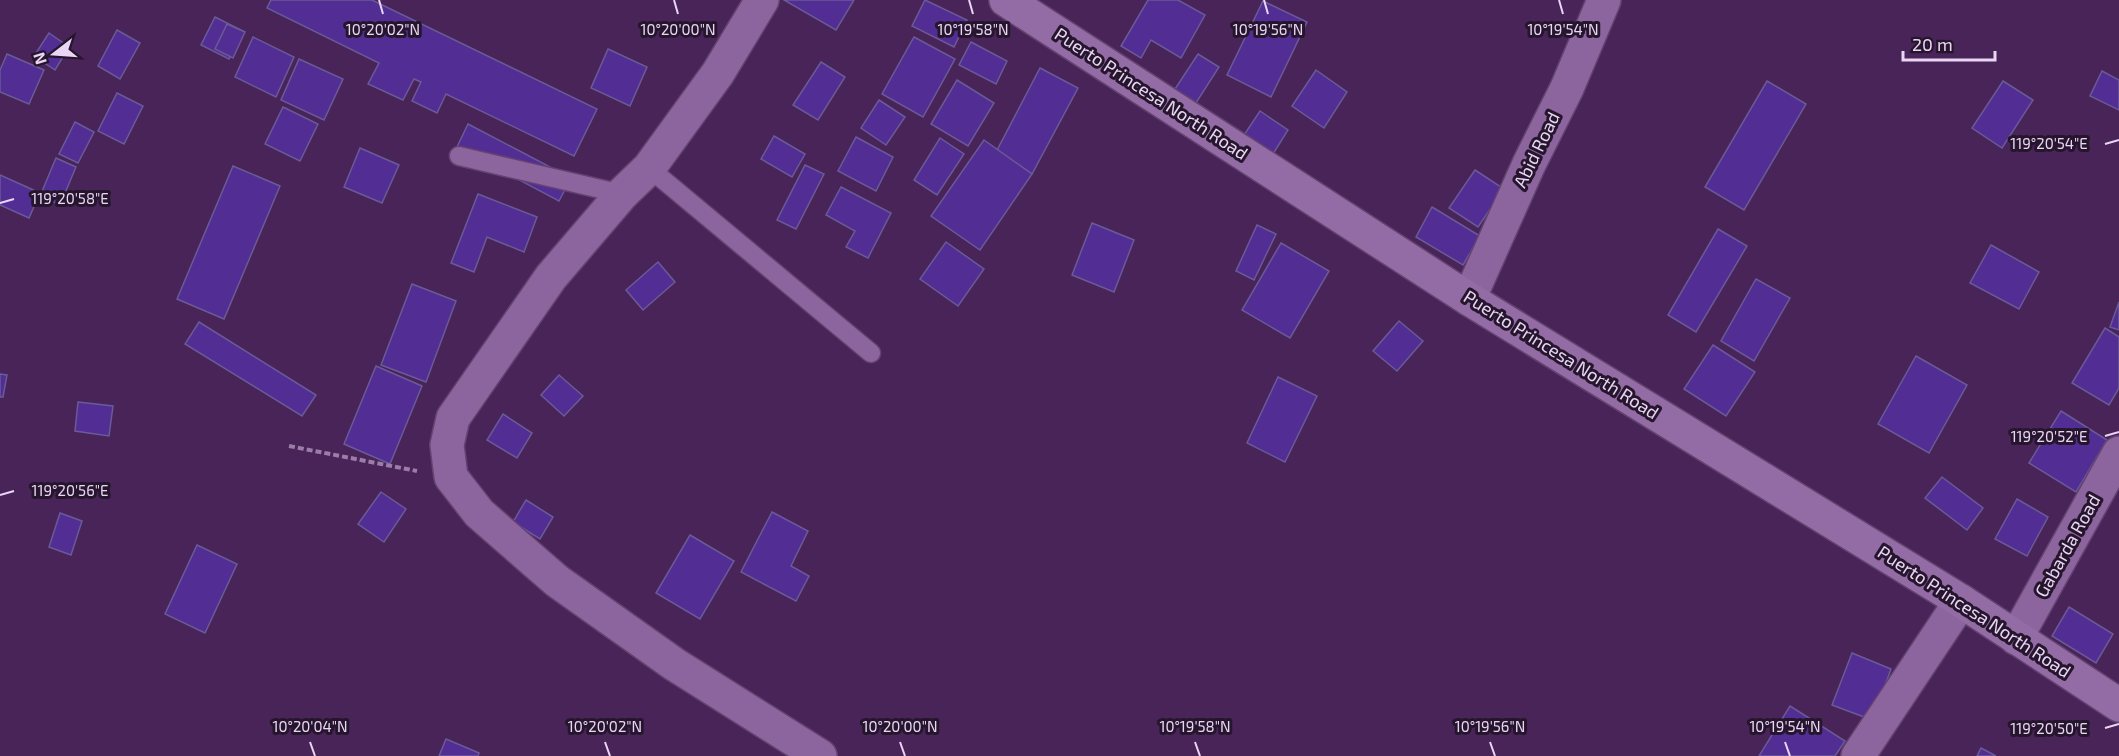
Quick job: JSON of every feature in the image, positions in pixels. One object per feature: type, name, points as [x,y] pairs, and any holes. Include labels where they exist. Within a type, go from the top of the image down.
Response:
[{"type":"main road","name":"Puerto Princesa North Road","points":[[1006,0],[1469,299],[1961,601],[2119,705]]},
{"type":"street","points":[[762,0],[718,73],[649,168],[622,194],[551,277],[453,418],[447,445],[450,477],[479,513],[557,581],[675,664],[820,756]]},
{"type":"street","name":"Abid Road","points":[[1469,299],[1528,164],[1567,88],[1604,0]]},
{"type":"street","name":"Gabarda Road","points":[[2016,638],[2119,453]]},
{"type":"street","points":[[1858,756],[1961,601]]},
{"type":"lane","points":[[459,156],[622,194]]},
{"type":"lane","points":[[649,168],[872,353]]},
{"type":"path","points":[[289,446],[450,477]]},
{"type":"building","points":[[271,0],[372,0],[597,109],[574,156],[446,94],[437,113],[412,101],[421,82],[414,79],[403,100],[368,84],[379,63],[267,8]]},
{"type":"building","points":[[784,0],[854,0],[836,30]]},
{"type":"building","points":[[925,0],[967,20],[954,47],[912,26]]},
{"type":"building","points":[[1148,0],[1178,0],[1205,15],[1181,58],[1151,40],[1141,58],[1121,46]]},
{"type":"building","points":[[1263,1],[1307,22],[1271,97],[1227,75]]},
{"type":"building","points":[[215,17],[243,31],[229,59],[201,45]]},
{"type":"building","points":[[227,24],[245,32],[233,58],[215,49]]},
{"type":"building","points":[[117,30],[140,43],[120,79],[98,66]]},
{"type":"building","points":[[49,33],[69,47],[55,70],[34,56]]},
{"type":"building","points":[[253,37],[294,57],[276,97],[235,77]]},
{"type":"building","points":[[914,37],[955,59],[923,117],[882,94]]},
{"type":"building","points":[[971,42],[1007,61],[996,84],[959,65]]},
{"type":"building","points":[[608,49],[647,67],[630,106],[591,88]]},
{"type":"building","points":[[7,54],[44,70],[29,104],[0,92],[0,70]]},
{"type":"building","points":[[1198,54],[1219,67],[1194,106],[1173,92]]},
{"type":"building","points":[[299,59],[343,79],[324,120],[281,100]]},
{"type":"building","points":[[821,62],[845,77],[818,120],[793,105]]},
{"type":"building","points":[[1040,68],[1078,88],[1032,174],[995,154]]},
{"type":"building","points":[[1316,70],[1347,92],[1324,128],[1292,106]]},
{"type":"building","points":[[2102,71],[2119,80],[2119,110],[2090,96]]},
{"type":"building","points":[[957,80],[994,103],[968,146],[931,124]]},
{"type":"building","points":[[1767,81],[1806,104],[1744,210],[1705,187]]},
{"type":"building","points":[[2003,81],[2033,100],[2002,148],[1972,128]]},
{"type":"building","points":[[117,93],[143,106],[124,144],[98,131]]},
{"type":"building","points":[[879,100],[905,117],[886,145],[861,128]]},
{"type":"building","points":[[283,107],[318,124],[300,161],[265,144]]},
{"type":"building","points":[[1260,111],[1288,130],[1273,154],[1244,135]]},
{"type":"building","points":[[75,122],[94,132],[78,163],[59,154]]},
{"type":"building","points":[[468,124],[571,178],[559,201],[457,147]]},
{"type":"building","points":[[774,136],[805,154],[792,177],[761,159]]},
{"type":"building","points":[[856,137],[893,157],[876,191],[838,171]]},
{"type":"building","points":[[940,138],[964,154],[937,195],[914,180]]},
{"type":"building","points":[[984,140],[1032,174],[980,250],[931,216]]},
{"type":"building","points":[[360,148],[399,165],[382,203],[344,187]]},
{"type":"building","points":[[56,158],[76,167],[60,205],[40,196]]},
{"type":"building","points":[[805,165],[824,174],[796,229],[777,220]]},
{"type":"building","points":[[233,166],[280,186],[224,319],[177,299]]},
{"type":"building","points":[[1475,170],[1504,189],[1478,227],[1449,208]]},
{"type":"building","points":[[0,175],[40,193],[29,218],[0,205]]},
{"type":"building","points":[[841,187],[891,213],[868,258],[846,247],[855,231],[826,215]]},
{"type":"building","points":[[478,194],[537,217],[524,252],[487,237],[474,272],[451,263]]},
{"type":"building","points":[[1432,207],[1480,236],[1463,265],[1416,237]]},
{"type":"building","points":[[1092,223],[1134,240],[1114,292],[1072,275]]},
{"type":"building","points":[[1257,225],[1276,234],[1254,280],[1236,271]]},
{"type":"building","points":[[1718,229],[1747,246],[1696,332],[1668,315]]},
{"type":"building","points":[[946,242],[984,269],[958,306],[920,279]]},
{"type":"building","points":[[1281,243],[1329,271],[1290,338],[1242,310]]},
{"type":"building","points":[[1991,245],[2039,272],[2019,309],[1970,283]]},
{"type":"building","points":[[658,262],[675,282],[643,310],[626,290]]},
{"type":"building","points":[[1756,279],[1790,298],[1754,361],[1721,341]]},
{"type":"building","points":[[412,284],[456,301],[426,382],[381,365]]},
{"type":"building","points":[[2119,302],[2119,330],[2110,327]]},
{"type":"building","points":[[1399,321],[1423,341],[1397,371],[1373,351]]},
{"type":"building","points":[[199,322],[316,395],[302,416],[185,344]]},
{"type":"building","points":[[2105,328],[2119,337],[2119,388],[2109,405],[2072,383]]},
{"type":"building","points":[[1713,345],[1755,372],[1726,416],[1684,389]]},
{"type":"building","points":[[1916,356],[1967,385],[1929,453],[1878,424]]},
{"type":"building","points":[[376,366],[422,386],[390,464],[344,444]]},
{"type":"building","points":[[0,374],[7,375],[3,397],[0,397]]},
{"type":"building","points":[[559,375],[583,396],[564,416],[541,395]]},
{"type":"building","points":[[1278,377],[1317,396],[1285,462],[1247,443]]},
{"type":"building","points":[[78,402],[113,406],[109,436],[75,431]]},
{"type":"building","points":[[2061,411],[2107,440],[2076,492],[2029,463]]},
{"type":"building","points":[[503,414],[532,433],[517,458],[487,440]]},
{"type":"building","points":[[1942,477],[1983,508],[1967,530],[1925,498]]},
{"type":"building","points":[[381,492],[406,509],[384,542],[358,524]]},
{"type":"building","points":[[2017,499],[2048,517],[2027,556],[1995,539]]},
{"type":"building","points":[[526,500],[553,517],[540,539],[513,522]]},
{"type":"building","points":[[772,512],[808,531],[791,566],[809,576],[796,601],[741,572]]},
{"type":"building","points":[[60,513],[82,521],[71,555],[49,547]]},
{"type":"building","points":[[690,535],[734,561],[700,619],[656,593]]},
{"type":"building","points":[[197,545],[237,564],[205,633],[165,614]]},
{"type":"building","points":[[2069,607],[2113,634],[2096,663],[2052,636]]},
{"type":"building","points":[[1852,653],[1891,669],[1872,720],[1832,705]]},
{"type":"building","points":[[1790,706],[1845,741],[1835,756],[1759,756]]},
{"type":"building","points":[[446,739],[479,753],[478,756],[439,756]]},
{"type":"building","points":[[1981,748],[1996,756],[1977,756]]}]
